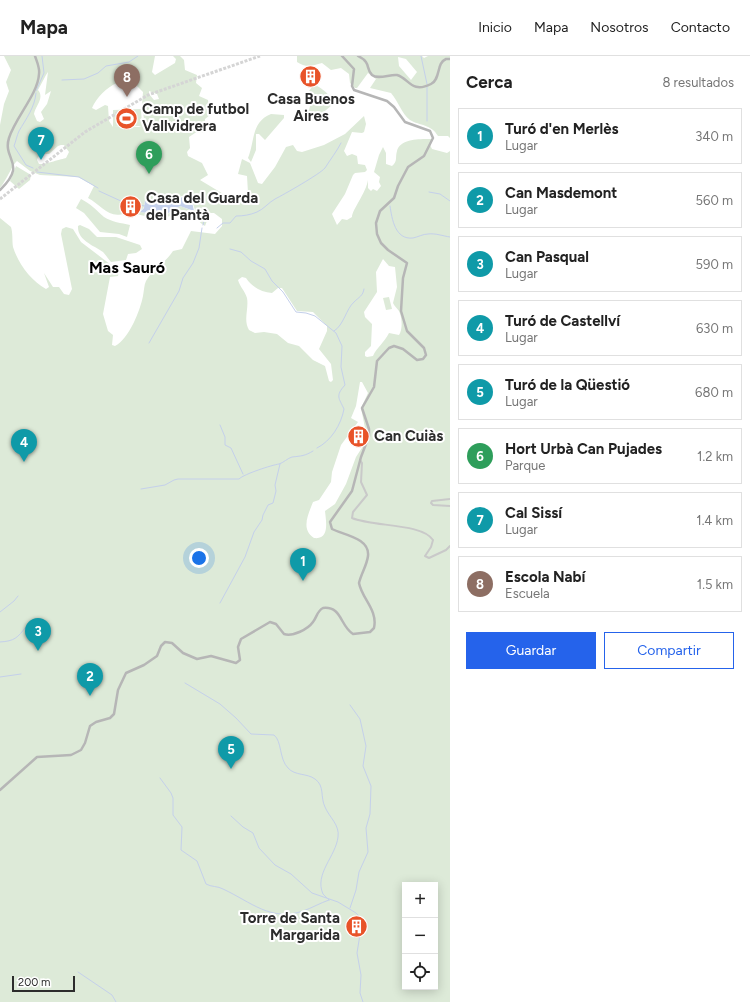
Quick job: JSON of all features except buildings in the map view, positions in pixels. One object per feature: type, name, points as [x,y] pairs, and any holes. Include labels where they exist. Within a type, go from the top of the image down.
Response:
[{"type":"main road","points":[[0,190],[12,175],[14,163],[8,150],[8,141],[39,77],[36,56]]},
{"type":"main road","points":[[0,790],[37,757],[73,754],[81,750],[85,743],[90,726],[96,722],[110,718],[114,714],[118,690],[126,673],[144,665],[157,656],[161,646],[165,642],[172,643],[184,653],[197,659],[211,656],[237,663],[240,658],[238,645],[244,636],[270,622],[274,623],[285,634],[292,635],[309,626],[319,610],[324,608],[336,611],[352,633],[358,634],[372,631],[375,625],[373,613],[359,583],[368,558],[367,549],[361,542],[351,536],[332,529],[330,524],[333,516],[352,491],[360,460],[370,433],[362,408],[373,389],[377,361],[389,348],[394,346],[403,349],[417,360],[423,359],[426,355],[424,348],[407,331],[402,316],[403,282],[408,263],[383,246],[376,229],[382,209],[393,199],[408,167],[424,156],[433,138],[430,131],[403,121],[390,103],[354,90],[352,86],[354,69],[342,56]]},
{"type":"main road","points":[[358,56],[367,62],[371,73],[374,76],[397,75],[409,85],[417,87],[428,85],[434,81],[442,61],[450,59]]},
{"type":"street","points":[[360,460],[362,465],[361,482],[367,495],[353,512],[352,518],[382,525],[415,528],[424,531],[433,540],[431,547],[425,556],[429,558],[446,550],[450,546]]},
{"type":"street","points":[[450,499],[432,501],[431,503],[433,505],[450,506]]},
{"type":"green space","points":[[4,56],[155,56],[152,72],[155,75],[175,63],[176,59],[173,56],[180,56],[184,60],[185,70],[197,75],[196,83],[202,88],[199,96],[208,100],[210,115],[205,119],[204,133],[198,131],[189,137],[190,148],[187,152],[188,156],[202,163],[208,175],[200,180],[235,201],[244,198],[248,193],[247,176],[238,174],[242,159],[250,163],[258,183],[262,184],[275,167],[286,147],[293,145],[297,151],[302,152],[324,145],[345,134],[364,116],[366,124],[364,132],[352,132],[344,151],[347,156],[352,154],[357,156],[358,164],[365,165],[367,170],[365,172],[355,173],[353,175],[345,194],[332,214],[337,225],[342,219],[347,220],[352,217],[354,210],[365,190],[368,180],[368,188],[371,191],[373,189],[377,191],[381,186],[379,182],[380,177],[374,172],[383,147],[386,153],[386,164],[392,166],[396,161],[396,153],[399,147],[407,141],[432,139],[430,145],[432,149],[447,153],[450,151],[450,1002],[0,1002],[0,218],[11,227],[13,247],[22,265],[40,286],[46,289],[49,287],[44,273],[53,287],[59,287],[64,294],[69,295],[72,289],[61,234],[62,229],[66,227],[73,229],[81,242],[119,271],[118,276],[110,277],[103,314],[108,331],[113,335],[112,345],[115,346],[125,337],[137,317],[142,302],[145,283],[152,273],[173,251],[182,249],[191,231],[215,234],[222,226],[222,219],[214,213],[210,213],[205,226],[190,214],[181,210],[176,211],[170,216],[166,217],[149,216],[133,213],[130,211],[132,207],[129,205],[125,213],[115,215],[106,211],[88,198],[94,186],[78,177],[40,175],[30,171],[17,161],[0,188],[0,125],[4,104],[9,91],[6,82],[11,70]],"holes":[[[121,66],[126,68],[133,82],[143,92],[142,105],[144,119],[142,126],[141,109],[113,110],[113,127],[109,121],[108,106],[105,105],[96,110],[92,108],[99,97],[113,85],[117,83],[122,88],[126,88],[117,69]],[[48,72],[45,95],[51,91],[47,104],[41,112],[44,119],[40,122],[37,121],[34,114],[40,99],[40,93],[38,90]],[[149,91],[157,94],[159,99],[154,100],[149,94]],[[141,126],[139,127],[113,127]],[[61,145],[64,145],[69,152],[66,158],[39,164],[37,160],[38,157],[49,154]],[[182,196],[191,198],[195,210],[193,211],[180,206],[166,215],[140,212],[144,207],[145,201],[155,199],[173,201]],[[383,259],[389,266],[395,267],[397,287],[393,303],[399,311],[402,323],[399,335],[389,333],[373,356],[367,357],[365,356],[365,352],[371,346],[372,324],[365,317],[364,312],[377,292],[376,272]],[[242,277],[246,278],[251,284],[264,292],[272,293],[278,288],[282,288],[297,311],[313,312],[327,326],[327,331],[319,349],[331,364],[333,380],[331,382],[329,381],[325,366],[313,360],[299,346],[288,343],[277,334],[264,332],[255,333],[249,330],[246,322],[247,298],[238,280]],[[360,382],[362,382],[368,393],[361,408],[366,433],[365,443],[356,457],[346,484],[335,504],[325,511],[325,533],[319,538],[314,538],[307,530],[306,526],[310,511],[313,502],[319,500],[331,482],[332,472],[341,445],[358,422],[351,418],[356,406]]]},
{"type":"green space","points":[[297,56],[422,56],[424,58],[428,56],[450,56],[450,138],[448,136],[438,136],[429,127],[410,120],[391,93],[370,88],[376,79],[368,73],[357,88],[355,88],[350,83],[349,74],[341,68],[331,70],[322,63],[309,66],[297,62]],"holes":[[[398,57],[406,59],[417,72],[411,80],[399,66]]]},
{"type":"green space","points":[[314,84],[328,95],[332,101],[332,105],[319,116],[302,121],[308,115],[312,97],[307,94]]},
{"type":"green space","points":[[271,114],[284,115],[284,118],[265,140],[259,134],[256,134],[256,150],[251,162],[248,158],[257,127],[265,117]]},
{"type":"green space","points":[[16,166],[31,175],[30,180],[19,189],[10,181]]},
{"type":"green space","points":[[81,199],[91,205],[107,219],[130,225],[127,237],[119,234],[100,232],[84,213],[76,208]]},
{"type":"green space","points":[[80,225],[89,229],[97,237],[116,237],[140,245],[142,249],[136,253],[128,254],[126,260],[111,262],[103,252],[83,239],[78,231],[78,226]]},
{"type":"green space","points":[[389,297],[392,309],[386,310],[383,298]]},
{"type":"water","points":[[185,196],[191,198],[194,211],[180,206],[165,215],[140,212],[144,208],[145,201],[155,199],[173,201]]},
{"type":"waterway","points":[[36,91],[44,73],[42,56]]},
{"type":"waterway","points":[[62,80],[84,79],[98,73],[106,66],[129,62],[138,56]]},
{"type":"waterway","points":[[421,56],[427,84]]},
{"type":"waterway","points":[[427,87],[427,121]]},
{"type":"waterway","points":[[33,168],[26,165],[14,146],[19,131],[32,108],[36,93]]},
{"type":"waterway","points":[[217,228],[223,223],[230,223],[236,216],[249,215],[259,211],[275,199],[316,175],[325,168],[341,143]]},
{"type":"waterway","points":[[37,172],[79,177],[98,188]]},
{"type":"waterway","points":[[99,191],[123,202],[145,206]]},
{"type":"waterway","points":[[429,192],[440,194],[450,201]]},
{"type":"waterway","points":[[390,206],[393,222],[398,232],[402,236],[413,238],[424,234],[436,234],[450,237]]},
{"type":"waterway","points":[[203,225],[204,221]]},
{"type":"waterway","points":[[149,343],[179,291],[183,278],[193,263],[199,248],[202,228]]},
{"type":"waterway","points":[[230,249],[241,252],[251,261],[265,269],[272,281],[283,292],[296,312],[315,316],[336,333],[342,346],[341,367],[345,385],[340,392],[339,399],[344,409],[343,415],[335,432],[327,441],[317,448]]},
{"type":"waterway","points":[[334,331],[340,325],[351,305],[362,295],[364,289]]},
{"type":"waterway","points":[[220,425],[225,437],[225,445],[231,448],[243,474]]},
{"type":"waterway","points":[[141,489],[165,485],[178,479],[239,479],[252,472],[313,451]]},
{"type":"waterway","points":[[220,603],[245,557],[254,532],[262,520],[268,505],[273,503],[276,491],[275,485],[280,464]]},
{"type":"waterway","points":[[0,612],[18,596]]},
{"type":"waterway","points":[[0,642],[9,641],[15,638],[26,627]]},
{"type":"waterway","points":[[0,677],[21,674]]},
{"type":"waterway","points":[[185,683],[220,704],[251,734],[274,735],[277,738],[283,760],[288,768],[291,771],[312,777],[320,785],[325,807],[336,825],[338,833],[334,851],[321,879],[323,894],[329,900]]},
{"type":"waterway","points":[[350,705],[360,719],[366,746],[363,766],[371,786],[370,814],[366,828],[368,852],[359,872],[356,890],[350,908]]},
{"type":"waterway","points":[[160,778],[171,793],[173,798],[173,815],[182,827],[181,850],[197,861],[206,884],[221,888],[252,905],[281,914],[292,914],[303,911],[329,900]]},
{"type":"waterway","points":[[231,816],[243,827],[253,833],[259,848],[275,865],[291,874],[312,893],[338,902],[360,917],[361,928],[357,953],[361,975],[360,993],[363,1002]]},
{"type":"waterway","points":[[78,972],[112,995],[116,1002]]},
{"type":"tunnel","points":[[0,199],[85,132],[148,95],[260,56]]},
{"type":"place","name":"Casa Buenos Aires","points":[[311,76]]},
{"type":"place","name":"Escola Nabí","points":[[127,97]]},
{"type":"place","name":"Camp de futbol Vallvidrera","points":[[127,118]]},
{"type":"place","name":"Cal Sissí","points":[[41,160]]},
{"type":"place","name":"Hort Urbà Can Pujades","points":[[149,174]]},
{"type":"place","name":"Casa del Guarda del Pantà","points":[[130,207]]},
{"type":"place","name":"Can Cuiàs","points":[[358,436]]},
{"type":"place","name":"Turó de Castellví","points":[[24,462]]},
{"type":"place","name":"Turó d'en Merlès","points":[[303,581]]},
{"type":"place","name":"Can Pasqual","points":[[38,651]]},
{"type":"place","name":"Can Masdemont","points":[[90,696]]},
{"type":"place","name":"Turó de la Qüestió","points":[[231,769]]},
{"type":"place","name":"Torre de Santa Margarida","points":[[356,927]]},
{"type":"district","name":"Mas Sauró","points":[[127,267]]}]
